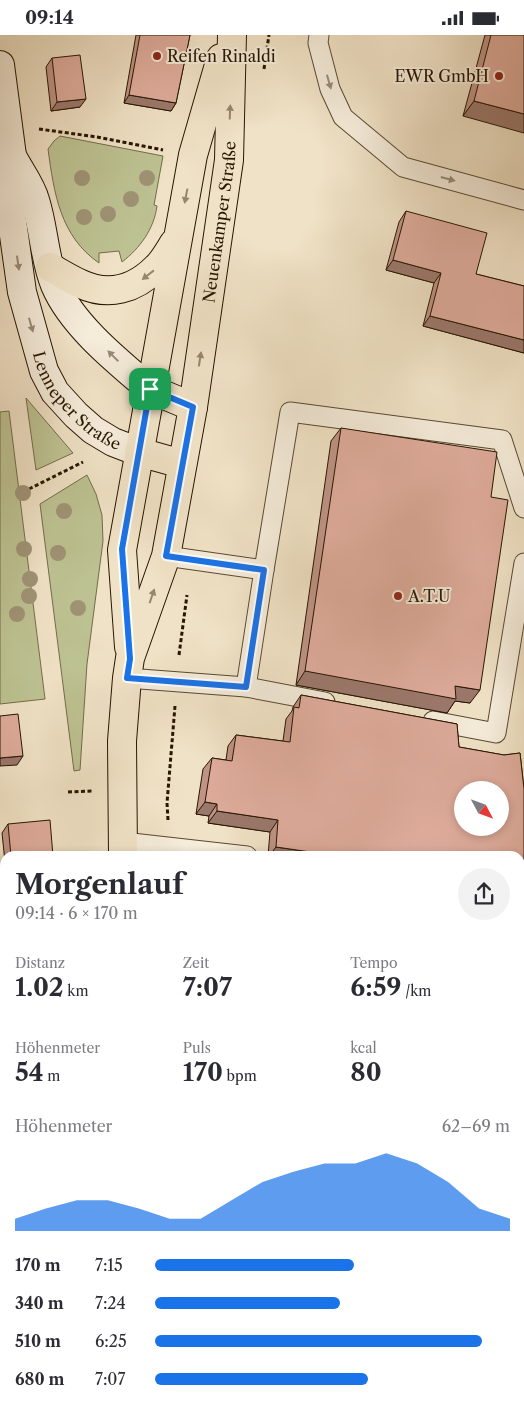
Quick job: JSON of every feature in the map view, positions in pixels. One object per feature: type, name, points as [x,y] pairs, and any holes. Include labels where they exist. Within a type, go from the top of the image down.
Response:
[{"type":"main road","name":"Neuenkamper Straße","points":[[139,452],[193,155],[228,35]]},
{"type":"main road","name":"Neuenkamper Straße","points":[[182,464],[193,407],[228,161],[232,35]]},
{"type":"main road","name":"Lenneper Straße","points":[[0,65],[12,156],[9,200],[22,292],[44,371],[55,392],[87,425],[113,441],[139,452],[122,549],[128,668],[122,741],[123,849]]},
{"type":"main road","name":"Lenneper Straße","points":[[12,156],[35,198],[55,285],[70,312],[88,333],[150,389]]},
{"type":"main road","points":[[50,267],[82,285],[117,291],[137,284],[157,268],[178,237]]},
{"type":"main road","points":[[150,389],[193,407]]},
{"type":"main road","points":[[139,452],[182,464]]},
{"type":"main road","name":"Lenneper Straße","points":[[128,668],[179,558],[182,464]]},
{"type":"lane","points":[[319,35],[318,43],[330,89],[343,117],[403,167],[524,200]]},
{"type":"lane","points":[[246,687],[290,412],[502,440],[524,508]]},
{"type":"lane","points":[[179,558],[264,570]]},
{"type":"lane","points":[[419,719],[496,733],[524,563]]},
{"type":"lane","points":[[128,668],[177,682],[246,687],[342,705]]},
{"type":"lane","points":[[123,849],[169,847],[183,851]]},
{"type":"path","points":[[8,125],[97,137],[166,151]]},
{"type":"path","points":[[29,489],[83,462]]},
{"type":"path","points":[[169,847],[167,803],[180,645],[179,558]]},
{"type":"green space","points":[[60,136],[163,156],[154,205],[157,206],[153,222],[135,251],[122,262],[119,251],[99,253],[99,263],[75,240],[67,227],[56,197],[48,149]]},
{"type":"green space","points":[[26,398],[73,453],[36,470]]},
{"type":"green space","points":[[9,411],[45,699],[0,704],[0,412]]},
{"type":"green space","points":[[87,475],[96,494],[102,515],[103,541],[87,664],[80,770],[74,771],[40,504]]},
{"type":"building","points":[[140,35],[190,35],[176,103],[129,95]]},
{"type":"building","name":"EWR GmbH","points":[[491,35],[524,35],[524,114],[474,101]]},
{"type":"building","points":[[80,55],[86,99],[57,102],[52,58]]},
{"type":"building","points":[[406,211],[487,233],[476,274],[524,286],[524,340],[430,316],[441,273],[393,260]]},
{"type":"building","name":"A.T.U","points":[[341,428],[497,452],[491,497],[508,500],[480,690],[455,686],[456,699],[305,671]]},
{"type":"building","points":[[301,695],[457,724],[459,747],[504,755],[520,753],[524,789],[524,851],[304,851],[276,847],[278,820],[217,811],[217,804],[205,802],[212,758],[232,761],[236,735],[290,742],[294,707],[299,708]]},
{"type":"building","points":[[18,714],[23,756],[0,758],[0,716]]},
{"type":"building","points":[[50,820],[53,851],[11,851],[8,824]]},
{"type":"place","name":"Reifen Rinaldi","points":[[157,56]]},
{"type":"place","name":"EWR GmbH","points":[[499,76]]},
{"type":"place","name":"A.T.U","points":[[398,596]]},
{"type":"route","points":[[150,389],[193,407],[166,556],[264,570],[246,687],[127,678],[130,659],[122,549],[150,389]]}]
